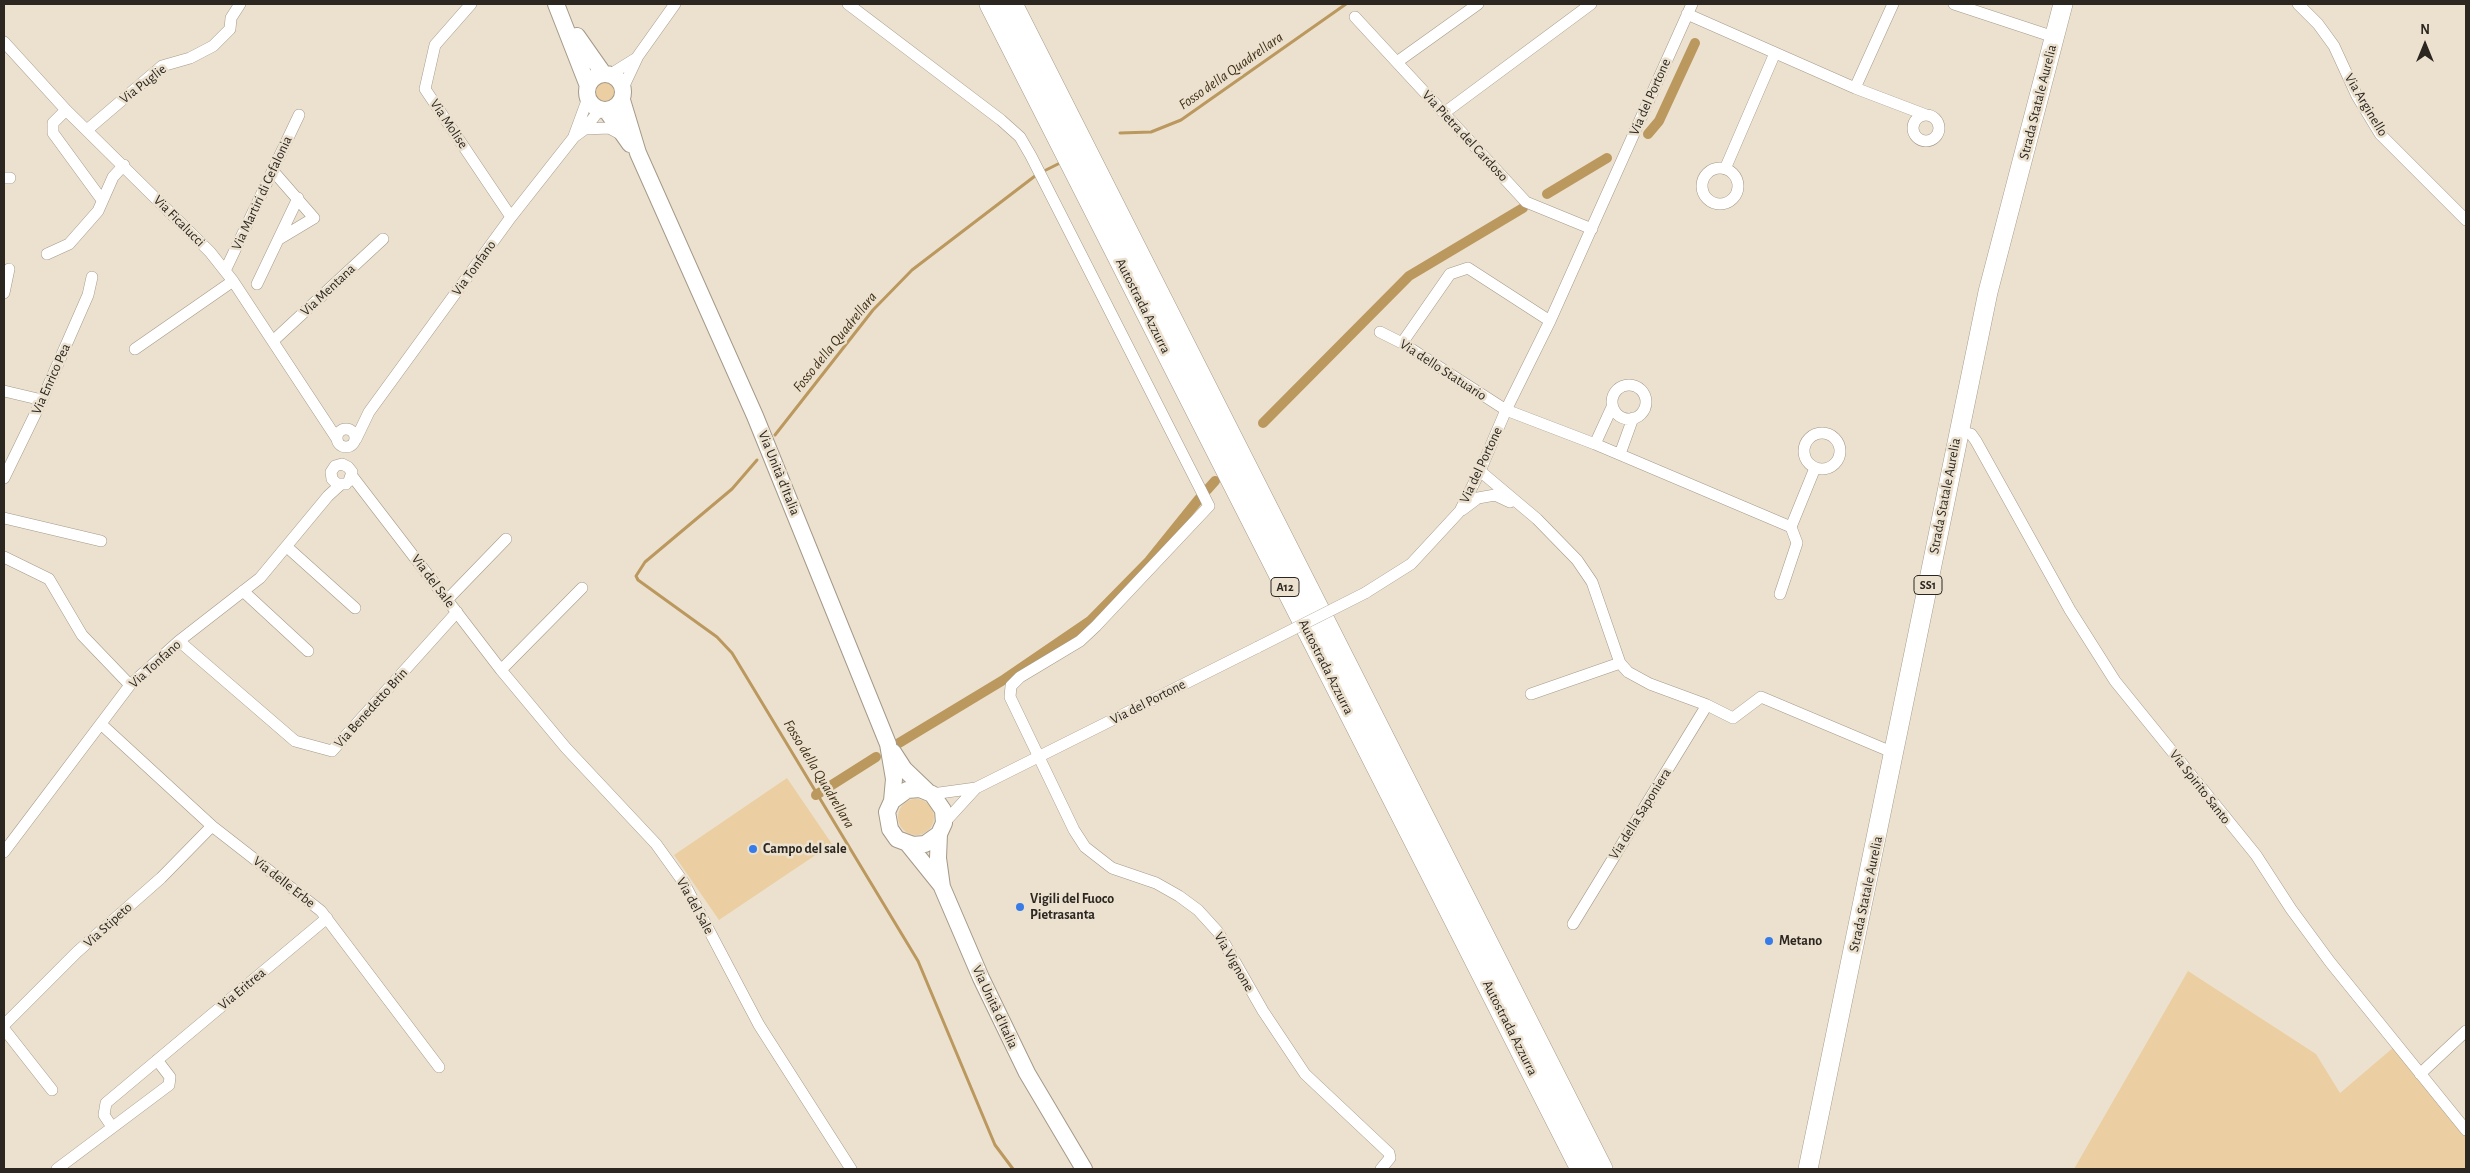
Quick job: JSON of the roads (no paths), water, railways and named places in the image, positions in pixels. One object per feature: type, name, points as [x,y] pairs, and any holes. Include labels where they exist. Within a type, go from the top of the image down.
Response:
[{"type":"highway","name":"Autostrada Azzurra","points":[[990,4],[1581,1169]]},
{"type":"highway","name":"Autostrada Azzurra","points":[[1012,4],[1602,1169]]},
{"type":"main road","name":"Strada Statale Aurelia","points":[[1808,1169],[1958,431],[1992,276],[2063,4]]},
{"type":"main road","points":[[557,5],[607,74]]},
{"type":"main road","points":[[557,5],[595,101],[638,153]]},
{"type":"main road","points":[[595,101],[595,76],[607,74],[618,78],[638,153]]},
{"type":"main road","points":[[595,101],[615,107],[623,94]]},
{"type":"main road","name":"Via Unità d'Italia","points":[[638,153],[755,416],[888,744],[894,779],[892,801]]},
{"type":"main road","points":[[888,744],[904,770],[929,792],[941,804],[941,828],[925,844],[908,844],[897,839],[890,829],[887,818],[892,801],[907,790],[929,792]]},
{"type":"main road","name":"Via Unità d'Italia","points":[[941,828],[938,858],[942,887],[1004,1029],[1031,1081],[1084,1169]]},
{"type":"main road","points":[[908,844],[942,887]]},
{"type":"street","name":"Via Puglie","points":[[87,130],[162,66],[190,58],[213,46],[230,29],[231,18],[240,4]]},
{"type":"street","name":"Via Molise","points":[[470,4],[435,46],[425,89],[511,217]]},
{"type":"street","points":[[623,94],[638,56],[675,4]]},
{"type":"street","points":[[848,4],[1002,120],[1020,137],[1032,156],[1209,506],[1080,641],[1020,677],[1011,686],[1010,697],[1039,756]]},
{"type":"street","points":[[1397,62],[1478,4]]},
{"type":"street","points":[[1444,113],[1591,4]]},
{"type":"street","points":[[1855,88],[1892,4]]},
{"type":"street","points":[[1954,4],[2054,37]]},
{"type":"street","name":"Via Arginello","points":[[2298,4],[2318,24],[2334,46],[2357,96],[2380,134],[2466,220]]},
{"type":"street","points":[[1689,9],[1776,53],[1855,88],[1926,115]]},
{"type":"street","name":"Via del Portone","points":[[929,792],[976,788],[1365,593],[1411,564],[1460,511],[1480,471],[1506,410],[1550,322],[1689,9]]},
{"type":"street","name":"Via Pietra del Cardoso","points":[[1355,17],[1526,202],[1592,229]]},
{"type":"street","name":"Via Ficalucci","points":[[4,42],[66,110],[124,165],[210,252],[233,281],[324,423],[346,438]]},
{"type":"street","points":[[1725,169],[1776,53]]},
{"type":"street","points":[[607,74],[628,64],[638,56]]},
{"type":"street","name":"Via Tonfano","points":[[346,438],[369,412],[511,217],[574,138],[585,129],[595,101]]},
{"type":"street","points":[[574,138],[595,101]]},
{"type":"street","points":[[66,110],[53,123],[53,133],[102,200]]},
{"type":"street","name":"Via Martiri di Cefalonia","points":[[225,271],[299,115]]},
{"type":"street","points":[[585,129],[609,128],[625,137]]},
{"type":"street","points":[[47,254],[69,244],[98,211],[113,177],[124,165]]},
{"type":"street","points":[[274,171],[314,218],[279,240]]},
{"type":"street","points":[[257,284],[298,198]]},
{"type":"street","name":"Via Mentana","points":[[273,341],[383,239]]},
{"type":"street","points":[[1402,343],[1450,274],[1468,268],[1550,322]]},
{"type":"street","points":[[4,293],[9,269]]},
{"type":"street","name":"Via Enrico Pea","points":[[4,478],[42,400],[88,295],[92,277]]},
{"type":"street","points":[[135,350],[233,281]]},
{"type":"street","name":"Via dello Statuario","points":[[1380,332],[1402,343],[1506,410],[1620,454],[1791,527]]},
{"type":"street","points":[[1626,384],[1637,386],[1645,395],[1645,407],[1642,412],[1632,418],[1622,418],[1612,407],[1611,401],[1615,390],[1626,384]]},
{"type":"street","points":[[4,391],[42,400]]},
{"type":"street","points":[[1595,444],[1612,407]]},
{"type":"street","points":[[1620,454],[1632,418]]},
{"type":"street","name":"Via Spirito Santo","points":[[1958,431],[1971,434],[2070,610],[2115,681],[2256,855],[2291,909],[2330,962],[2466,1130]]},
{"type":"street","points":[[344,478],[342,464],[335,466],[346,438]]},
{"type":"street","points":[[344,478],[346,438]]},
{"type":"street","points":[[1780,594],[1797,544],[1791,527],[1815,468]]},
{"type":"street","points":[[1480,471],[1578,560],[1592,582],[1620,663],[1628,672],[1650,684],[1707,705],[1733,718],[1761,697],[1894,753]]},
{"type":"street","name":"Via Tonfano","points":[[4,852],[130,685],[179,641],[260,578],[344,478]]},
{"type":"street","name":"Via del Sale","points":[[344,478],[366,492],[501,670],[566,748],[656,844],[684,883],[759,1025],[851,1169]]},
{"type":"street","points":[[1460,511],[1478,498],[1495,495],[1525,510]]},
{"type":"street","points":[[4,518],[101,541]]},
{"type":"street","points":[[447,600],[506,539]]},
{"type":"street","points":[[287,547],[355,608]]},
{"type":"street","points":[[4,557],[49,579],[82,636],[130,685]]},
{"type":"street","points":[[501,670],[582,588]]},
{"type":"street","points":[[243,591],[308,652]]},
{"type":"street","name":"Via Benedetto Brin","points":[[179,641],[295,741],[332,751],[457,612]]},
{"type":"street","points":[[1531,694],[1620,663]]},
{"type":"street","name":"Via della Saponiera","points":[[1573,924],[1707,705]]},
{"type":"street","name":"Via delle Erbe","points":[[101,724],[212,826],[321,911],[439,1067]]},
{"type":"street","name":"Via Vignone","points":[[1039,756],[1074,830],[1085,847],[1112,868],[1156,883],[1179,896],[1198,910],[1218,932],[1262,1011],[1305,1074],[1389,1153],[1390,1158],[1381,1169]]},
{"type":"street","points":[[941,828],[976,788]]},
{"type":"street","name":"Via Stipeto","points":[[4,1025],[77,952],[162,878],[212,826]]},
{"type":"street","name":"Via Eritrea","points":[[112,1127],[104,1115],[106,1103],[327,918]]},
{"type":"street","points":[[4,1029],[52,1090]]},
{"type":"street","points":[[2420,1074],[2466,1031]]},
{"type":"street","points":[[57,1169],[169,1085],[170,1077],[156,1060]]},
{"type":"waterway","name":"Fosso della Quadrellara","points":[[1120,133],[1151,132],[1181,120],[1346,4]]},
{"type":"waterway","points":[[1648,134],[1659,121],[1695,43]]},
{"type":"waterway","points":[[1547,194],[1607,158]]},
{"type":"waterway","name":"Fosso della Quadrellara","points":[[1046,170],[1060,163]]},
{"type":"waterway","name":"Fosso della Quadrellara","points":[[775,435],[873,310],[912,270],[1035,176]]},
{"type":"waterway","points":[[1263,423],[1409,276],[1523,208]]},
{"type":"waterway","name":"Fosso della Quadrellara","points":[[757,460],[732,489],[645,562],[636,576],[638,580],[717,637],[732,653],[918,961],[995,1145],[1013,1169]]},
{"type":"waterway","points":[[1207,490],[1215,481]]},
{"type":"waterway","points":[[899,743],[1005,679],[1090,621],[1149,561],[1199,499]]},
{"type":"waterway","points":[[816,795],[876,757]]},
{"type":"place","name":"Campo del sale","points":[[753,849]]},
{"type":"place","name":"Vigili del Fuoco Pietrasanta","points":[[1020,907]]},
{"type":"place","name":"Metano","points":[[1769,941]]}]
